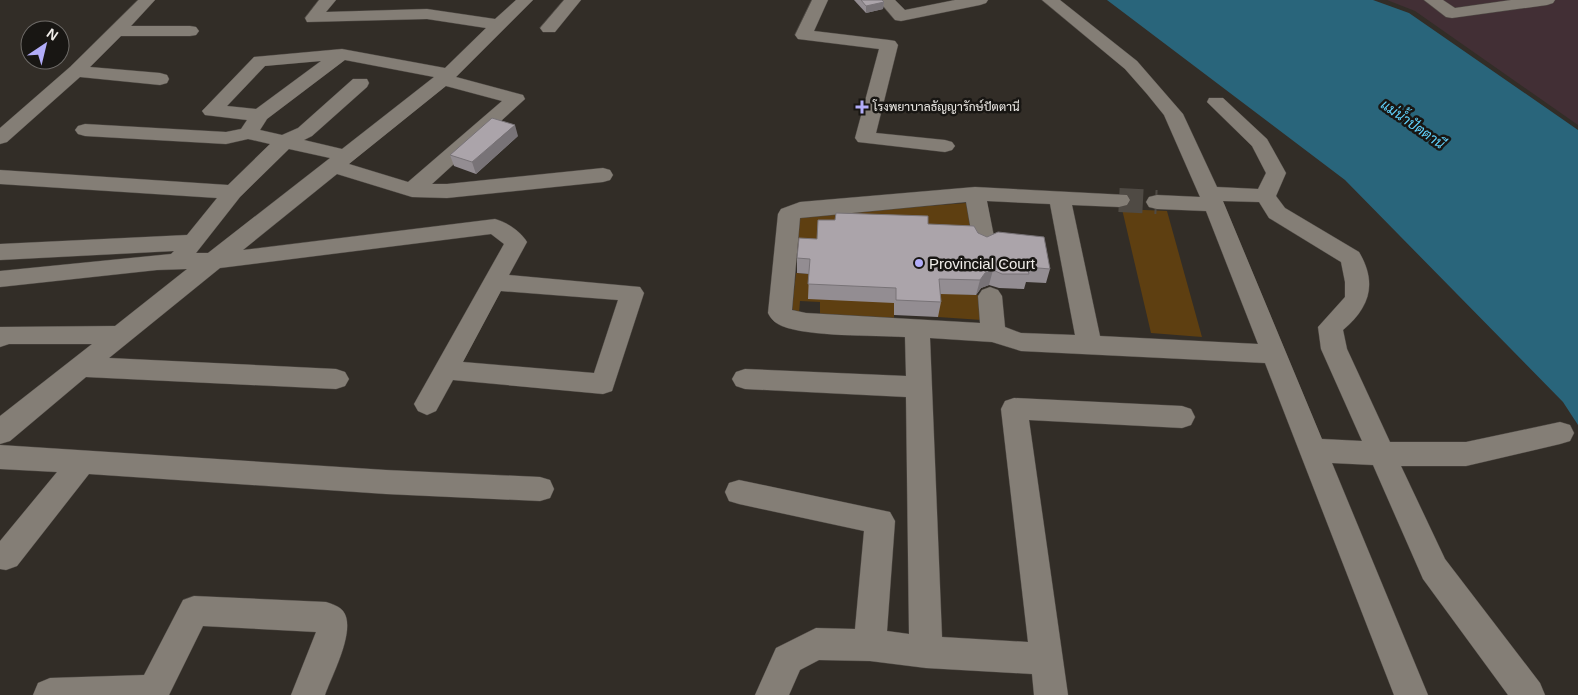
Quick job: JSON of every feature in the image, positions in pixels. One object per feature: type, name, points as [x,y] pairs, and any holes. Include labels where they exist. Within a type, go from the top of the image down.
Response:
[{"type":"street","points":[[0,138],[76,71],[148,0]]},
{"type":"street","points":[[328,0],[313,18],[432,7],[499,25]]},
{"type":"street","points":[[0,433],[120,335],[216,261],[446,76],[525,0]]},
{"type":"street","points":[[549,28],[573,0]]},
{"type":"street","points":[[820,0],[804,35],[889,44],[865,138],[945,146]]},
{"type":"street","points":[[886,0],[901,16],[947,3],[980,0]]},
{"type":"street","points":[[1050,0],[1131,65],[1173,114],[1212,198],[1411,695]]},
{"type":"street","points":[[1432,0],[1452,13],[1547,0]]},
{"type":"street","points":[[116,31],[190,31]]},
{"type":"street","points":[[248,132],[260,115],[342,54]]},
{"type":"street","points":[[260,115],[212,111],[260,61],[342,54],[446,76],[516,99],[412,190]]},
{"type":"street","points":[[76,71],[160,79]]},
{"type":"street","points":[[177,262],[233,192],[285,141],[305,132],[360,83]]},
{"type":"street","points":[[1216,102],[1260,143],[1276,173],[1266,196]]},
{"type":"street","points":[[85,130],[226,138],[248,132],[285,141],[412,190],[447,191],[604,175]]},
{"type":"street","points":[[0,177],[233,192]]},
{"type":"street","points":[[1119,200],[975,194],[800,210],[789,214],[780,312],[788,319],[806,322],[917,327],[993,333],[1022,342],[1274,354]]},
{"type":"street","points":[[975,194],[984,242]]},
{"type":"street","points":[[1157,202],[1266,196]]},
{"type":"street","points":[[1266,196],[1277,213],[1350,258],[1359,291],[1351,310],[1330,327],[1334,349],[1434,569],[1528,695]]},
{"type":"street","points":[[1060,198],[1089,345]]},
{"type":"street","points":[[0,279],[177,262],[216,261],[495,226],[516,242],[428,404]]},
{"type":"street","points":[[0,252],[193,242]]},
{"type":"street","points":[[446,370],[603,384],[632,293],[493,282]]},
{"type":"street","points":[[990,296],[993,333]]},
{"type":"street","points":[[917,327],[926,652]]},
{"type":"street","points":[[0,338],[5,335],[120,335]]},
{"type":"street","points":[[81,367],[336,379]]},
{"type":"street","points":[[744,378],[919,386]]},
{"type":"street","points":[[1051,695],[1014,409],[1182,417]]},
{"type":"street","points":[[1313,450],[1382,454],[1466,454],[1560,433]]},
{"type":"street","points":[[0,457],[386,482],[540,489]]},
{"type":"street","points":[[0,555],[6,556],[83,462]]},
{"type":"street","points":[[739,492],[880,521],[870,645]]},
{"type":"street","points":[[69,695],[152,693],[194,611],[326,617],[332,622],[332,634],[308,695]]},
{"type":"street","points":[[772,695],[788,659],[816,644],[870,645],[926,652],[1045,659]]},
{"type":"shaded area","points":[[1387,0],[1578,0],[1578,125],[1415,11]]},
{"type":"shaded area","points":[[966,203],[972,232],[816,254],[797,253],[798,219],[802,216]]},
{"type":"shaded area","points":[[1122,209],[1167,211],[1202,337],[1151,333]]},
{"type":"shaded area","points":[[796,273],[809,274],[894,303],[894,318],[820,314],[820,302],[800,301],[799,313],[792,309]]},
{"type":"shaded area","points":[[936,293],[980,295],[982,320],[938,317]]},
{"type":"water","name":"แม่น้ำปัตตานี","points":[[1107,0],[1373,0],[1409,13],[1578,130],[1578,425],[1563,402],[1345,180]]},
{"type":"building","points":[[861,0],[882,0],[884,2],[866,6]]},
{"type":"building","points":[[492,118],[515,125],[472,162],[450,155]]},
{"type":"building","name":"Provincial Court","points":[[836,213],[928,216],[928,224],[974,226],[978,233],[987,237],[998,232],[1044,237],[1050,269],[1027,267],[1029,274],[1002,274],[993,270],[985,273],[980,280],[939,279],[941,302],[896,300],[896,288],[808,284],[810,259],[797,258],[799,238],[817,239],[818,220],[835,220]]},
{"type":"tunnel","points":[[1119,200],[1157,202]]},
{"type":"place","name":"โรงพยาบาลธัญญารักษ์ปัตตานี","points":[[862,107]]},
{"type":"place","name":"Provincial Court","points":[[919,263]]}]
